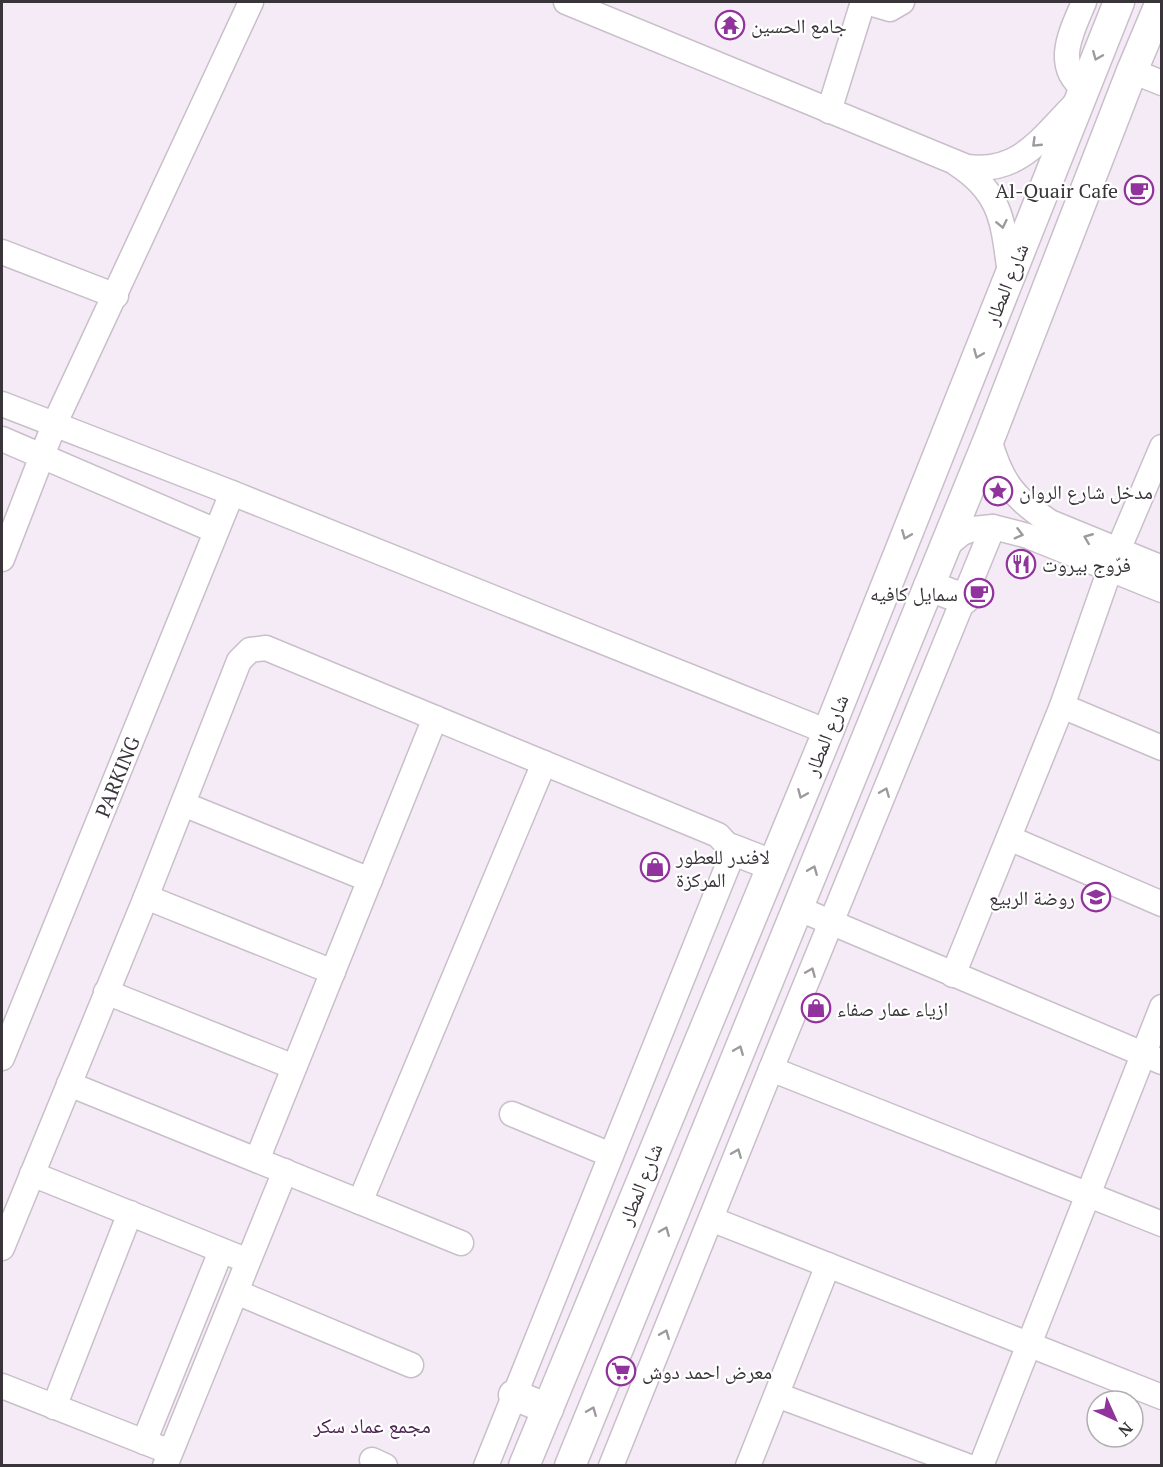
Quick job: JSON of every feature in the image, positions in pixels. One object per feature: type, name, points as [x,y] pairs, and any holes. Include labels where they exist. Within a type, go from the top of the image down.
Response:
[{"type":"main road","name":"شارع المطار","points":[[524,1466],[828,732],[1119,2]]},
{"type":"main road","name":"شارع المطار","points":[[570,1466],[946,546],[1161,2]]},
{"type":"main road","points":[[929,586],[963,599]]},
{"type":"main road","points":[[731,849],[772,865]]},
{"type":"main road","points":[[514,1395],[548,1409]]},
{"type":"street","points":[[2,559],[54,425],[251,2]]},
{"type":"street","points":[[829,111],[865,2],[890,9],[902,2]]},
{"type":"street","points":[[576,3],[955,163],[967,167],[991,168],[1015,160],[1025,153],[1081,95],[1068,67],[1067,51],[1070,36],[1084,2]]},
{"type":"street","points":[[1132,71],[1161,83]]},
{"type":"street","points":[[955,163],[978,181],[996,205],[1002,219],[1010,274]]},
{"type":"street","points":[[2,252],[116,296]]},
{"type":"street","points":[[2,404],[232,493],[828,732]]},
{"type":"street","points":[[989,439],[997,466],[1019,498],[1050,522],[1114,559],[1161,590]]},
{"type":"street","points":[[2,440],[216,531]]},
{"type":"street","points":[[953,975],[1062,706],[1114,559],[1161,447]]},
{"type":"street","name":"PARKING","points":[[2,1058],[232,493]]},
{"type":"street","points":[[946,546],[962,533],[973,529],[993,527],[1114,559],[1161,568]]},
{"type":"street","points":[[611,1466],[993,527]]},
{"type":"street","points":[[2,1248],[146,897],[239,661],[250,650],[266,648],[718,835],[731,849],[728,865],[486,1466]]},
{"type":"street","points":[[1062,706],[1161,748]]},
{"type":"street","points":[[257,1160],[435,718]]},
{"type":"street","points":[[360,1202],[544,763]]},
{"type":"street","points":[[183,804],[370,880]]},
{"type":"street","points":[[1009,838],[1161,904]]},
{"type":"street","points":[[146,897],[333,972]]},
{"type":"street","points":[[797,908],[1152,1058]]},
{"type":"street","points":[[106,993],[294,1067]]},
{"type":"street","points":[[981,1466],[1088,1195],[1152,1058],[1161,1007]]},
{"type":"street","points":[[771,1069],[1161,1224]]},
{"type":"street","points":[[69,1084],[461,1243]]},
{"type":"street","points":[[512,1114],[611,1155]]},
{"type":"street","points":[[2,1386],[144,1442],[168,1459],[285,1171]]},
{"type":"street","points":[[32,1174],[248,1261]]},
{"type":"street","points":[[54,1407],[129,1213]]},
{"type":"street","points":[[711,1219],[1161,1397]]},
{"type":"street","points":[[144,1442],[221,1251]]},
{"type":"street","points":[[748,1466],[828,1265]]},
{"type":"street","points":[[236,1292],[411,1365]]},
{"type":"street","points":[[777,1395],[967,1466]]},
{"type":"place","name":"جامع الحسين","points":[[730,25]]},
{"type":"place","name":"Al-Quair Cafe","points":[[1139,190]]},
{"type":"place","name":"مدخل شارع الروان","points":[[998,491]]},
{"type":"place","name":"فرّوج بيروت","points":[[1021,564]]},
{"type":"place","name":"سمايل كافيه","points":[[979,593]]},
{"type":"place","name":"لافندر للعطور المركزة","points":[[655,867]]},
{"type":"place","name":"روضة الربيع","points":[[1096,897]]},
{"type":"place","name":"ازياء عمار صفاء","points":[[816,1008]]},
{"type":"place","name":"معرض احمد دوش","points":[[621,1371]]},
{"type":"district","name":"مجمع عماد سكر","points":[[372,1425]]}]
